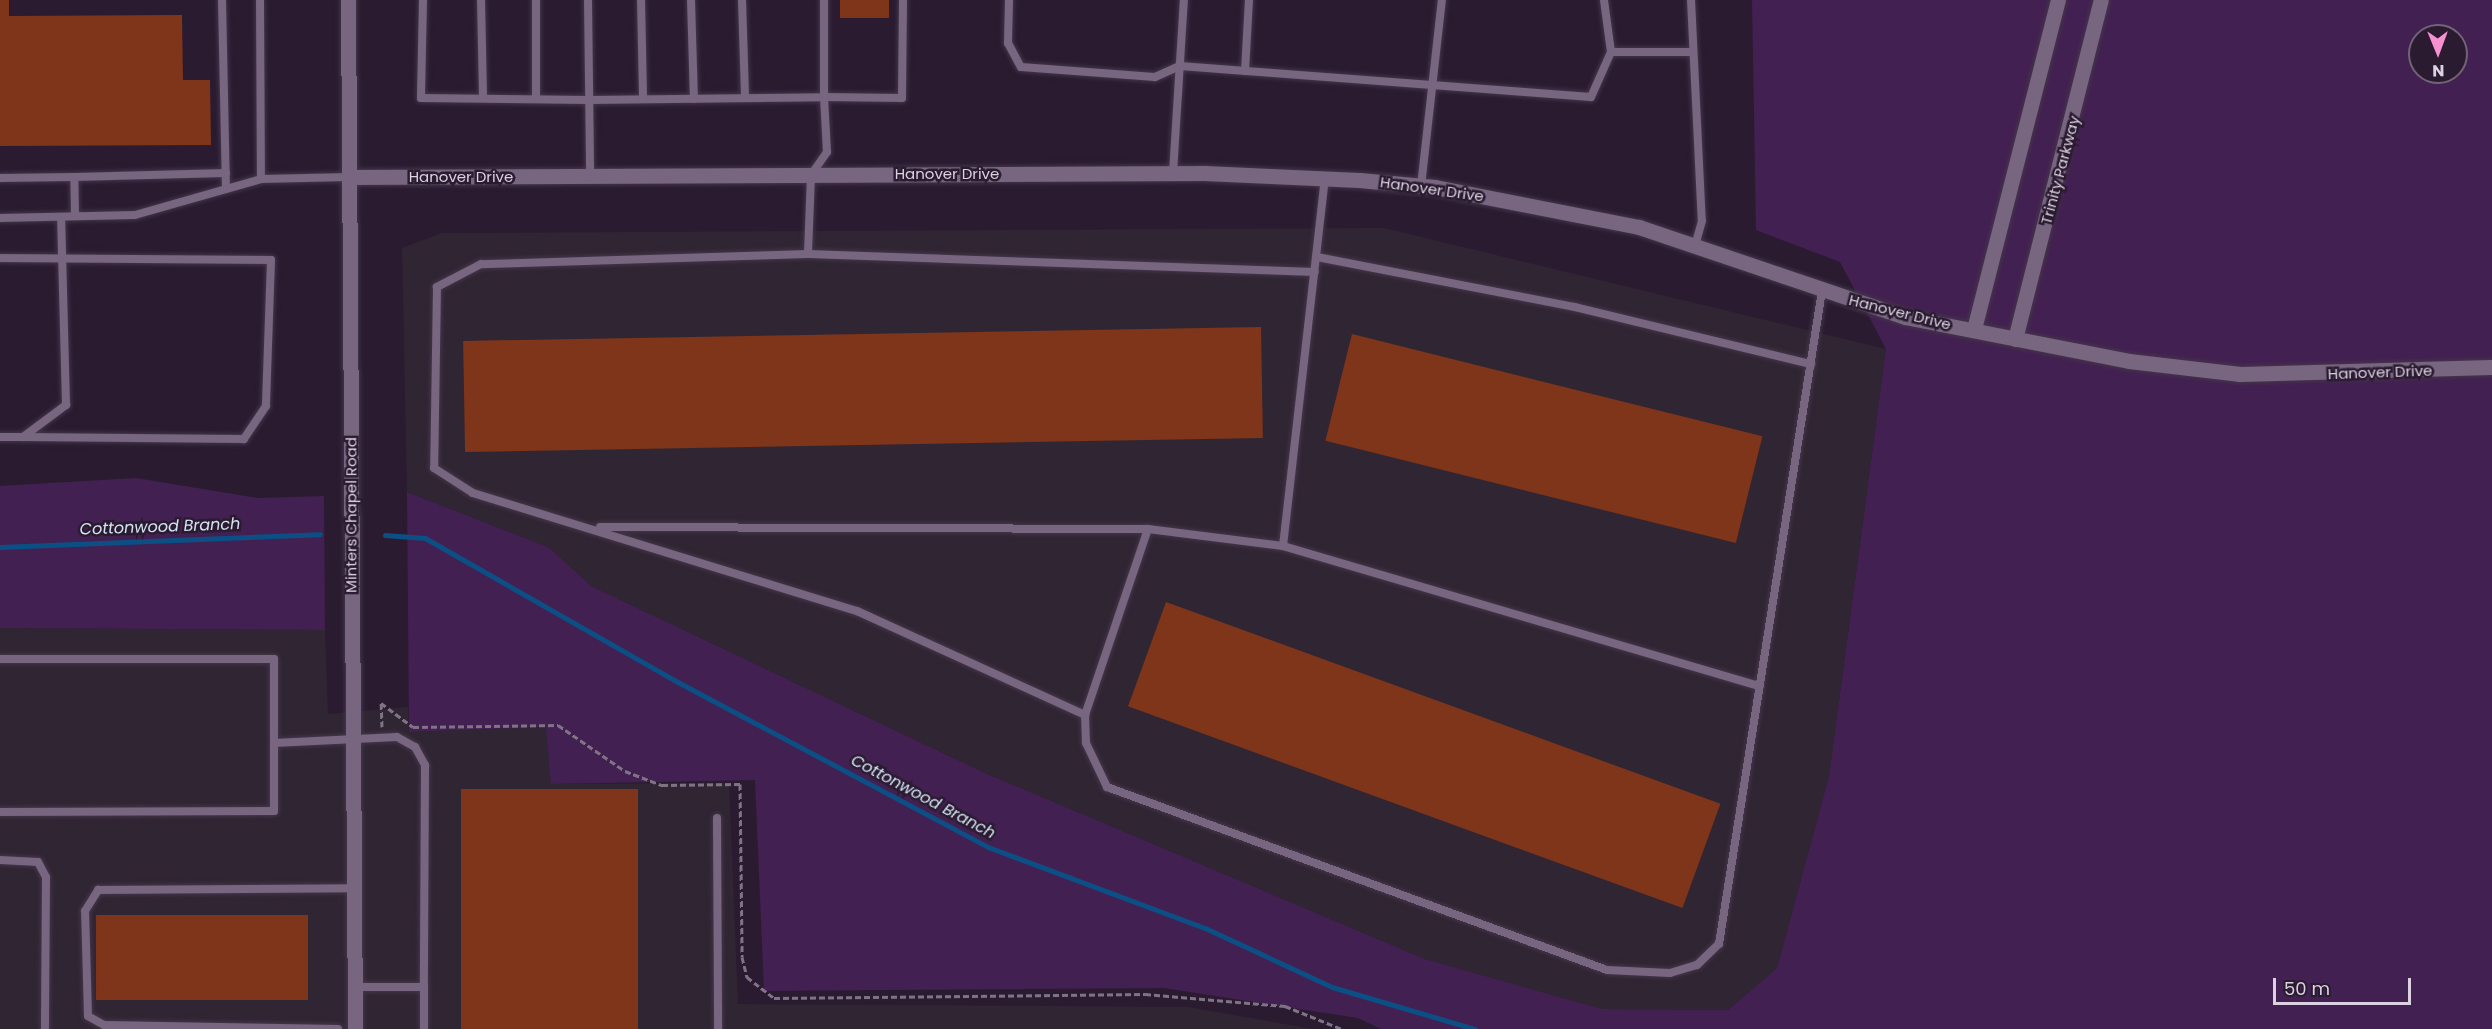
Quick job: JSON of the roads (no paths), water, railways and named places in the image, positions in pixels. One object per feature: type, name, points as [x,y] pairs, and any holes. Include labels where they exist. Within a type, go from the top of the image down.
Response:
[{"type":"street","name":"Minters Chapel Road","points":[[348,0],[355,1029]]},
{"type":"street","points":[[1974,329],[2058,0]]},
{"type":"street","name":"Trinity Parkway","points":[[2015,339],[2101,0]]},
{"type":"street","name":"Hanover Drive","points":[[349,177],[1173,173],[1325,177],[1421,186],[1563,210],[1695,245],[1822,291],[1905,316],[2129,361],[2240,374],[2492,367]]},
{"type":"lane","points":[[222,0],[226,189]]},
{"type":"lane","points":[[260,0],[261,179]]},
{"type":"lane","points":[[423,0],[421,98],[589,100],[902,98],[903,0]]},
{"type":"lane","points":[[481,0],[483,98]]},
{"type":"lane","points":[[536,0],[536,99]]},
{"type":"lane","points":[[588,0],[590,176]]},
{"type":"lane","points":[[641,0],[643,99]]},
{"type":"lane","points":[[691,0],[694,99]]},
{"type":"lane","points":[[742,0],[745,98]]},
{"type":"lane","points":[[808,255],[811,175],[827,152],[824,97],[824,0]]},
{"type":"lane","points":[[1009,0],[1008,43],[1021,67],[1155,77],[1179,66],[1591,97],[1611,52],[1604,0]]},
{"type":"lane","points":[[1173,173],[1184,0]]},
{"type":"lane","points":[[1245,71],[1248,0]]},
{"type":"lane","points":[[1421,186],[1442,0]]},
{"type":"lane","points":[[1691,0],[1702,221],[1695,245]]},
{"type":"lane","points":[[1611,52],[1692,52]]},
{"type":"lane","points":[[0,178],[226,173]]},
{"type":"lane","points":[[74,177],[75,216]]},
{"type":"lane","points":[[0,218],[135,215],[261,179],[349,177]]},
{"type":"lane","points":[[1283,546],[1325,177]]},
{"type":"lane","points":[[23,437],[66,405],[61,217]]},
{"type":"lane","points":[[1085,715],[857,611],[593,527],[473,493],[434,468],[437,287],[481,264],[808,255],[1315,272]]},
{"type":"lane","points":[[1317,257],[1552,302],[1811,364]]},
{"type":"lane","points":[[0,258],[271,260],[266,406],[244,440],[0,437]]},
{"type":"lane","points":[[1148,529],[1085,715],[1086,743],[1107,787],[1607,970],[1670,973],[1696,965],[1719,944],[1822,291]]},
{"type":"lane","points":[[593,527],[1148,529],[1283,546],[1760,686]]},
{"type":"lane","points":[[0,659],[274,659],[274,811],[0,812]]},
{"type":"lane","points":[[274,743],[353,743],[397,737],[416,747],[425,765],[424,1029]]},
{"type":"lane","points":[[717,818],[718,1029]]},
{"type":"lane","points":[[0,860],[38,862],[46,878],[45,1029]]},
{"type":"lane","points":[[338,1029],[104,1025],[88,1016],[85,911],[98,890],[354,888]]},
{"type":"lane","points":[[355,987],[424,987]]},
{"type":"waterway","name":"Cottonwood Branch","points":[[0,547],[320,534]]},
{"type":"waterway","name":"Cottonwood Branch","points":[[385,535],[425,538],[674,680],[988,847],[1205,928],[1332,987],[1475,1029]]}]
